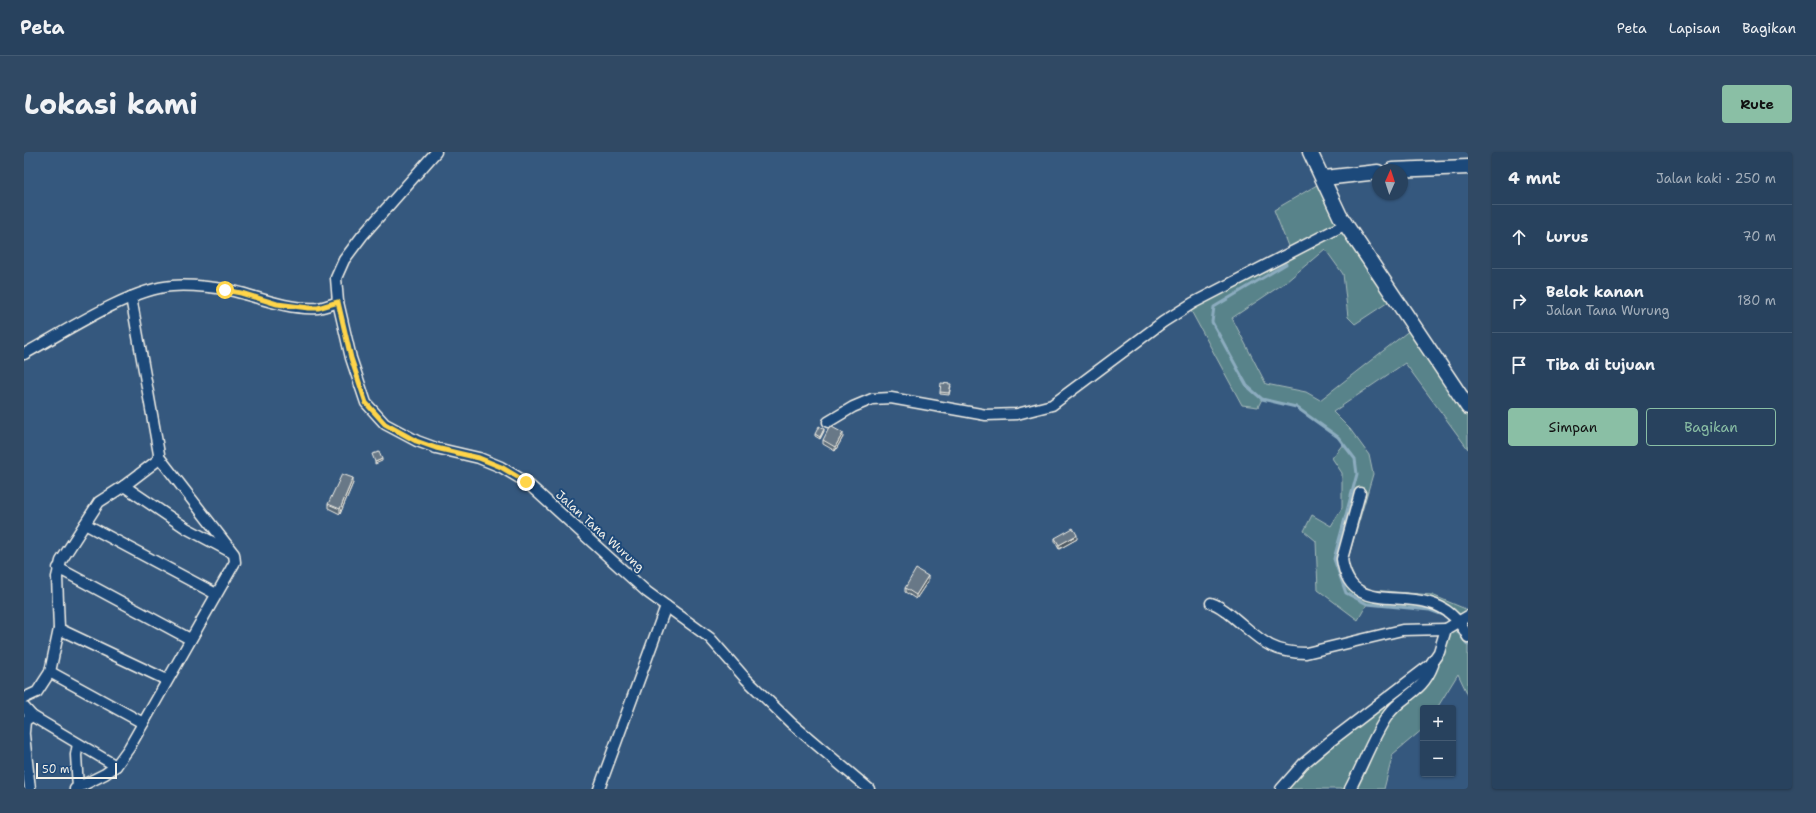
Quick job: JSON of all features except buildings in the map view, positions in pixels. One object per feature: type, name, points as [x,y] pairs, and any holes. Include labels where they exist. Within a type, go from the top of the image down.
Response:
[{"type":"street","name":"Jalan Tana Wurung","points":[[436,152],[362,236],[344,260],[336,278],[338,302],[351,358],[366,403],[385,424],[416,441],[436,448],[479,458],[501,467],[526,482],[647,592],[710,638],[746,679],[791,723],[869,789]]},
{"type":"street","points":[[1310,152],[1346,224],[1468,407]]},
{"type":"street","points":[[1408,170],[1451,169],[1468,167]]},
{"type":"street","points":[[1324,178],[1372,173]]},
{"type":"street","points":[[828,422],[853,407],[872,399],[891,398],[986,415],[1017,414],[1052,405],[1163,322],[1192,303],[1346,224]]},
{"type":"street","points":[[24,354],[131,297],[150,290],[172,286],[235,291],[277,304],[309,308],[318,308],[338,302]]},
{"type":"street","points":[[78,744],[76,755],[77,788],[105,774],[116,766],[129,748],[235,562],[234,554],[159,457],[131,297]]},
{"type":"street","points":[[24,698],[38,692],[50,672],[59,629],[58,568],[61,561],[99,502],[124,486],[157,461],[159,457]]},
{"type":"street","points":[[124,486],[186,528],[234,554]]},
{"type":"street","points":[[1360,494],[1342,559],[1347,580],[1352,587],[1370,595],[1430,602],[1446,610],[1455,623],[1468,637]]},
{"type":"street","points":[[85,524],[216,594]]},
{"type":"street","points":[[58,568],[190,639]]},
{"type":"street","points":[[1211,603],[1225,611],[1272,648],[1291,652],[1306,653],[1402,630],[1455,623]]},
{"type":"street","points":[[599,789],[666,606]]},
{"type":"street","points":[[1350,789],[1387,716],[1396,705],[1415,692],[1424,683],[1435,658],[1455,623]]},
{"type":"street","points":[[59,629],[167,680]]},
{"type":"street","points":[[1282,789],[1303,764],[1328,743],[1420,674],[1435,658]]},
{"type":"street","points":[[50,672],[143,722]]},
{"type":"street","points":[[24,707],[32,716],[116,766]]},
{"type":"street","points":[[24,732],[25,722],[32,716]]},
{"type":"street","points":[[24,735],[30,789]]},
{"type":"green space","points":[[1322,182],[1396,297],[1355,324],[1348,317],[1343,274],[1325,249],[1286,282],[1232,318],[1266,384],[1306,392],[1320,400],[1415,326],[1468,405],[1468,449],[1405,363],[1333,412],[1350,429],[1369,455],[1373,474],[1348,559],[1350,568],[1357,583],[1372,590],[1432,595],[1468,610],[1468,632],[1453,626],[1468,645],[1468,695],[1458,674],[1439,705],[1420,705],[1420,732],[1393,754],[1384,789],[1279,789],[1434,662],[1452,625],[1446,616],[1430,610],[1367,604],[1358,620],[1318,590],[1316,541],[1304,531],[1312,515],[1331,526],[1342,508],[1342,473],[1332,458],[1343,444],[1338,437],[1296,407],[1262,399],[1258,407],[1242,405],[1190,309],[1291,254],[1274,210]]},
{"type":"waterway","points":[[1286,264],[1214,307],[1212,322],[1247,386],[1262,399],[1296,407],[1338,437],[1355,459],[1357,474],[1334,559],[1346,593],[1367,604],[1430,610],[1446,616],[1468,645]]},
{"type":"route","points":[[225,290],[235,291],[253,298],[277,304],[309,308],[324,307],[338,302],[351,358],[366,403],[385,424],[416,441],[436,448],[479,458],[501,467],[526,482]]}]
